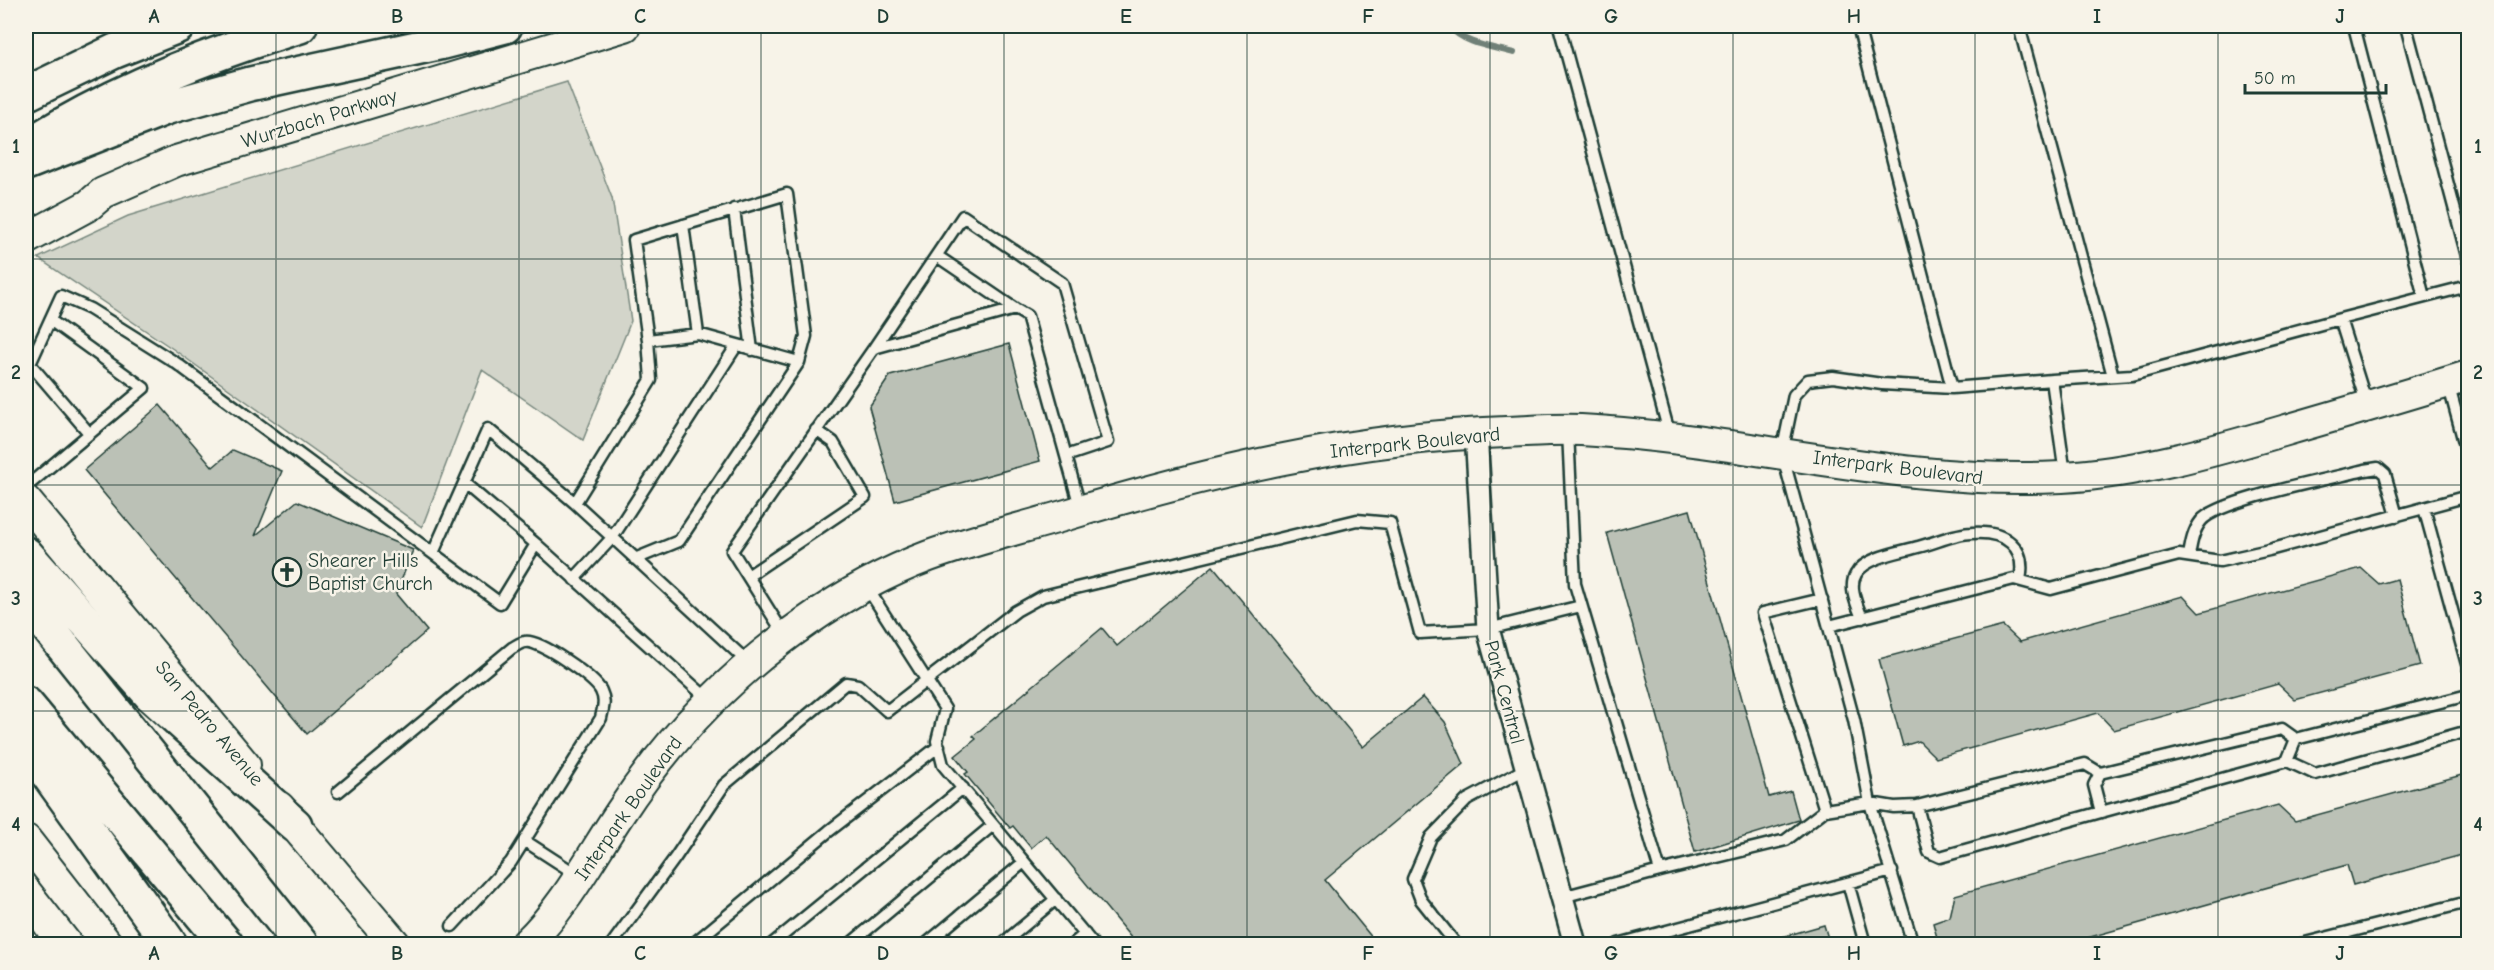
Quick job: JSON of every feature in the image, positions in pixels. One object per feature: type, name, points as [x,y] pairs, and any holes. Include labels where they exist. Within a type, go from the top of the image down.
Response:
[{"type":"highway","points":[[33,90],[115,51],[178,26]]},
{"type":"highway","points":[[26,163],[136,86],[234,46],[300,26]]},
{"type":"highway","points":[[26,148],[250,84],[439,43],[505,26]]},
{"type":"highway","points":[[26,554],[150,694],[295,825]]},
{"type":"highway","points":[[26,600],[301,945]]},
{"type":"highway","points":[[26,704],[226,945]]},
{"type":"highway","points":[[26,738],[37,759],[170,945]]},
{"type":"street","name":"Wurzbach Parkway","points":[[26,239],[89,205],[103,193],[176,161],[625,26]]},
{"type":"street","points":[[26,218],[83,193],[103,193]]},
{"type":"street","name":"Interpark Boulevard","points":[[526,945],[544,927],[621,811],[661,756],[710,701],[750,664],[808,620],[866,585],[928,556],[1081,510],[1226,470],[1270,461],[1358,444],[1476,433],[1568,430],[1671,439],[1916,472],[1990,478],[2066,477],[2141,468],[2214,451],[2458,379]]},
{"type":"street","name":"Park Central","points":[[1476,433],[1484,599],[1488,629],[1575,945]]},
{"type":"street","name":"San Pedro Avenue","points":[[26,501],[395,945]]},
{"type":"street","points":[[26,840],[108,945]]},
{"type":"lane","points":[[1559,26],[1671,439]]},
{"type":"lane","points":[[1858,26],[1952,388]]},
{"type":"lane","points":[[2019,26],[2113,376]]},
{"type":"lane","points":[[2354,26],[2424,297]]},
{"type":"lane","points":[[2406,26],[2469,260]]},
{"type":"lane","points":[[575,503],[651,380],[648,340],[634,240],[787,194],[806,336],[799,362],[679,541],[635,559]]},
{"type":"lane","points":[[734,209],[752,350]]},
{"type":"lane","points":[[786,636],[732,551],[963,216],[1062,284],[1108,442],[1066,456]]},
{"type":"lane","points":[[683,225],[698,334]]},
{"type":"lane","points":[[937,256],[1027,316],[1081,510]]},
{"type":"lane","points":[[1913,945],[1870,803],[1854,720],[1782,453],[1794,395],[1808,380],[1833,377],[1882,384],[1952,388],[2132,375],[2340,318],[2469,286]]},
{"type":"lane","points":[[89,434],[30,364],[61,296],[90,309],[176,363],[500,603],[536,544]]},
{"type":"lane","points":[[874,348],[1015,309]]},
{"type":"lane","points":[[2340,318],[2368,406]]},
{"type":"lane","points":[[26,487],[144,388],[50,320]]},
{"type":"lane","points":[[648,340],[698,334],[799,362]]},
{"type":"lane","points":[[574,579],[612,538],[737,345]]},
{"type":"lane","points":[[2458,379],[2469,457]]},
{"type":"lane","points":[[2052,380],[2066,477]]},
{"type":"lane","points":[[434,553],[488,429],[575,503],[750,664]]},
{"type":"lane","points":[[748,576],[865,497],[833,442],[816,430]]},
{"type":"lane","points":[[1568,430],[1575,584],[1660,871]]},
{"type":"lane","points":[[2189,556],[2196,529],[2210,512],[2240,501],[2365,470],[2378,468],[2385,474],[2397,516]]},
{"type":"lane","points":[[464,483],[536,544],[710,701]]},
{"type":"lane","points":[[1829,626],[2014,579],[2051,589],[2179,555],[2220,561],[2469,496]]},
{"type":"lane","points":[[2424,508],[2469,668]]},
{"type":"lane","points":[[612,945],[663,876],[724,785],[846,683],[858,685],[887,711],[1016,611],[1043,596],[1357,520],[1390,523],[1420,633],[1488,629],[1581,606]]},
{"type":"lane","points":[[1862,618],[1852,590],[1856,573],[1870,561],[1971,532],[2001,537],[2018,547],[2023,564],[2020,580]]},
{"type":"lane","points":[[866,585],[925,681],[945,709],[937,741],[943,765],[1094,945]]},
{"type":"lane","points":[[1822,599],[1763,613],[1825,810]]},
{"type":"lane","points":[[338,792],[512,648],[525,642],[538,644],[594,681],[601,691],[604,704],[601,718],[511,862],[452,926]]},
{"type":"lane","points":[[1562,897],[1786,840],[1825,810],[1870,803],[1894,807],[1917,806],[2085,764],[2100,773],[2282,729],[2296,739],[2469,695]]},
{"type":"lane","points":[[1917,806],[1929,852],[1940,857],[2288,761],[2315,774],[2469,731]]},
{"type":"lane","points":[[2288,761],[2296,739]]},
{"type":"lane","points":[[693,945],[829,831],[939,746]]},
{"type":"lane","points":[[1456,945],[1421,900],[1413,879],[1431,837],[1467,800],[1527,768]]},
{"type":"lane","points":[[2100,773],[2094,785],[2101,812]]},
{"type":"lane","points":[[772,945],[963,788]]},
{"type":"lane","points":[[850,945],[993,825]]},
{"type":"lane","points":[[525,841],[579,876]]},
{"type":"lane","points":[[926,945],[1024,862]]},
{"type":"lane","points":[[1618,945],[1892,871]]},
{"type":"lane","points":[[1848,883],[1865,945]]},
{"type":"lane","points":[[1002,945],[1056,900]]},
{"type":"lane","points":[[2301,945],[2469,902]]},
{"type":"lane","points":[[26,931],[35,945]]},
{"type":"lane","points":[[1073,945],[1085,934]]},
{"type":"shaded area","points":[[567,82],[612,198],[631,321],[583,440],[482,370],[422,527],[173,349],[38,258],[128,216]]},
{"type":"building","points":[[1009,344],[1040,461],[895,501],[869,407],[890,376]]},
{"type":"building","name":"Shearer Hills Baptist Church","points":[[160,405],[213,467],[233,450],[282,471],[255,536],[297,501],[413,550],[396,594],[427,631],[307,734],[84,470]]},
{"type":"building","points":[[1690,510],[1769,797],[1791,791],[1799,820],[1695,852],[1607,533]]},
{"type":"building","points":[[1213,566],[1363,747],[1423,697],[1445,722],[1464,764],[1325,880],[1378,945],[1137,945],[1046,835],[1031,848],[1013,826],[1010,828],[965,774],[968,772],[955,756],[976,739],[973,736],[1102,628],[1117,646]]},
{"type":"building","points":[[2361,568],[2379,584],[2397,579],[2420,666],[2295,700],[2278,684],[2114,730],[2098,713],[1936,758],[1919,741],[1903,746],[1879,659],[2003,626],[2020,642],[2183,596],[2199,613]]},
{"type":"building","points":[[2469,773],[2469,853],[2353,885],[2347,865],[2062,945],[1939,945],[1933,923],[1950,917],[1955,895],[2278,805],[2295,821]]},
{"type":"building","points":[[1824,925],[1830,945],[1772,945],[1771,940]]},
{"type":"waterway","points":[[1449,26],[1470,41],[1514,53]]},
{"type":"place","name":"Shearer Hills Baptist Church","points":[[287,572]]}]
